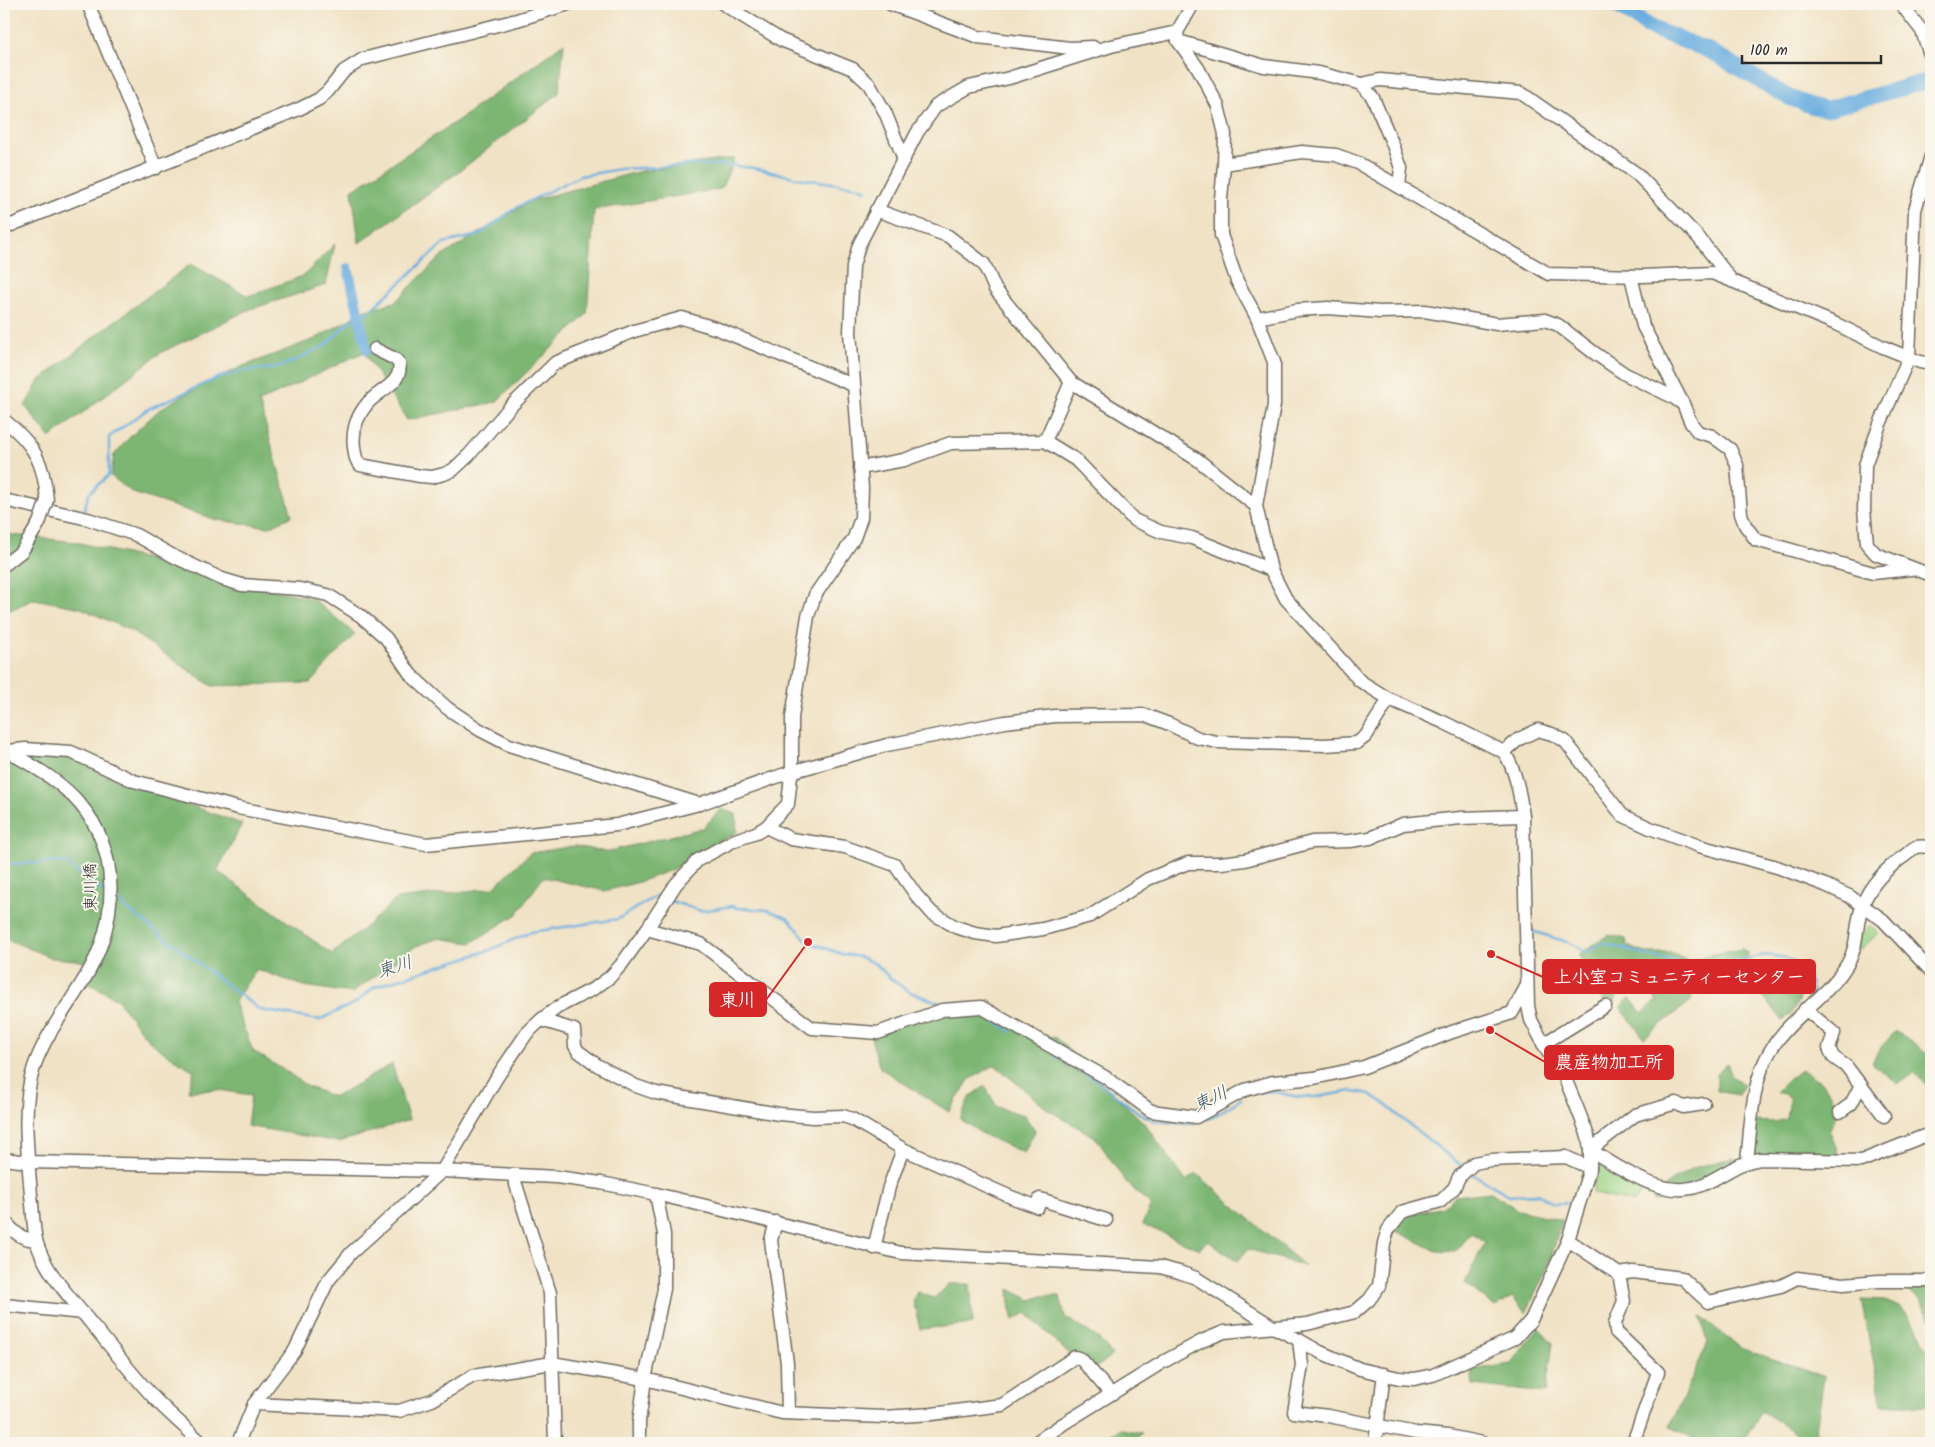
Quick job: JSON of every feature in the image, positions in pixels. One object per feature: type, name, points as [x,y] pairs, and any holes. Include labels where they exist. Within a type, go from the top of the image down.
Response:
[{"type":"street","points":[[88,4],[156,168]]},
{"type":"street","points":[[4,228],[299,109],[328,91],[344,71],[363,59],[517,20],[568,4]]},
{"type":"street","points":[[724,4],[781,40],[853,69],[869,84],[885,112],[904,159]]},
{"type":"street","points":[[890,4],[978,36],[1070,48],[1111,46],[1178,36],[1264,66],[1319,73],[1362,84],[1380,80],[1521,93],[1637,174],[1700,238],[1732,281]]},
{"type":"street","points":[[1178,36],[1193,4]]},
{"type":"street","points":[[1901,4],[1922,31],[1931,58]]},
{"type":"street","points":[[4,1159],[28,1162],[442,1171],[556,1177],[602,1183],[656,1194],[901,1253],[1160,1267],[1196,1278],[1275,1328],[1320,1352],[1352,1366],[1414,1379],[1433,1375],[1515,1338],[1531,1320],[1568,1240],[1590,1168],[1590,1150],[1588,1136],[1564,1076],[1543,1044],[1531,1020],[1528,1006],[1523,816],[1514,773],[1510,761],[1504,752],[1443,722],[1389,699],[1360,681],[1286,599],[1271,570],[1256,506],[1274,405],[1274,362],[1257,318],[1237,281],[1221,235],[1225,134],[1218,106],[1178,36]]},
{"type":"street","points":[[238,1443],[254,1404],[295,1350],[328,1281],[351,1253],[442,1171],[497,1077],[528,1033],[558,1007],[594,988],[610,977],[647,929],[676,884],[698,860],[735,840],[756,833],[766,827],[788,804],[792,772],[792,717],[808,616],[815,595],[854,538],[861,518],[860,468],[850,332],[853,266],[858,245],[917,133],[936,106],[969,87],[1010,78],[1111,46]]},
{"type":"street","points":[[1362,84],[1373,98],[1393,145],[1401,168],[1399,186]]},
{"type":"street","points":[[1224,164],[1302,152],[1336,156],[1358,163],[1549,274],[1631,276],[1712,273],[1836,324],[1883,347],[1920,362],[1931,364]]},
{"type":"street","points":[[1931,156],[1914,210],[1909,357],[1880,424],[1865,465],[1864,509],[1867,544],[1876,554],[1931,575]]},
{"type":"street","points":[[876,210],[948,236],[984,264],[995,289],[1071,382],[1198,460],[1256,506]]},
{"type":"street","points":[[1631,276],[1643,326],[1691,423],[1698,432],[1712,436],[1730,448],[1737,465],[1741,514],[1745,525],[1756,540],[1873,573],[1915,569]]},
{"type":"street","points":[[1257,318],[1297,310],[1328,308],[1380,312],[1425,311],[1497,324],[1545,320],[1558,325],[1625,374],[1673,397],[1683,404]]},
{"type":"street","points":[[375,349],[395,359],[399,363],[399,372],[390,386],[368,403],[356,422],[353,445],[357,462],[360,465],[432,477],[452,470],[469,455],[510,407],[555,363],[634,331],[682,318],[718,329],[853,385]]},
{"type":"street","points":[[1045,442],[1071,382]]},
{"type":"street","points":[[4,420],[21,435],[40,460],[47,500],[39,523],[22,551],[4,565]]},
{"type":"street","points":[[860,468],[904,460],[951,443],[1045,442],[1076,460],[1134,520],[1161,532],[1192,538],[1271,570]]},
{"type":"street","points":[[4,500],[88,519],[136,535],[175,557],[222,579],[242,585],[300,589],[328,595],[361,616],[386,638],[411,675],[447,708],[480,730],[509,745],[699,804]]},
{"type":"street","points":[[6,750],[25,749],[72,752],[134,781],[238,808],[426,844],[617,825],[699,804],[792,772],[887,745],[1005,722],[1055,716],[1145,715],[1198,738],[1217,742],[1325,745],[1357,743],[1366,736],[1389,699]]},
{"type":"street","points":[[1504,752],[1519,739],[1538,730],[1566,741],[1622,815],[1650,828],[1699,846],[1777,867],[1825,884],[1849,896],[1882,920],[1931,971]]},
{"type":"street","name":"東川橋","points":[[6,750],[56,781],[90,817],[98,831],[109,863],[110,879],[109,915],[103,943],[88,972],[41,1049],[29,1086],[27,1112],[28,1162],[36,1240],[51,1272],[83,1312],[157,1401],[202,1443]]},
{"type":"street","points":[[766,827],[791,839],[846,847],[894,864],[916,895],[932,913],[956,927],[975,933],[996,936],[1043,928],[1090,916],[1148,878],[1188,864],[1245,860],[1312,842],[1350,841],[1370,838],[1403,824],[1461,818],[1523,816]]},
{"type":"street","points":[[1746,1161],[1756,1088],[1765,1061],[1779,1038],[1833,983],[1848,963],[1857,942],[1862,905],[1872,886],[1890,866],[1916,847],[1931,847]]},
{"type":"street","points":[[647,929],[701,944],[812,1028],[878,1033],[942,1010],[981,1007],[1105,1077],[1151,1111],[1196,1117],[1246,1090],[1273,1082],[1314,1078],[1364,1067],[1452,1032],[1512,1013],[1527,986]]},
{"type":"street","points":[[1543,1044],[1605,1006]]},
{"type":"street","points":[[1806,1009],[1834,1032],[1829,1048],[1833,1057],[1846,1067],[1884,1116]]},
{"type":"street","points":[[541,1020],[574,1030],[575,1046],[578,1051],[597,1065],[636,1086],[656,1093],[779,1114],[813,1117],[843,1116],[852,1119],[903,1149],[1038,1207],[1040,1199],[1106,1220]]},
{"type":"street","points":[[1840,1112],[1851,1104],[1861,1085]]},
{"type":"street","points":[[1590,1150],[1635,1115],[1676,1103],[1683,1107],[1704,1104]]},
{"type":"street","points":[[1590,1150],[1644,1180],[1670,1189],[1682,1190],[1703,1185],[1728,1169],[1746,1161],[1759,1159],[1861,1161],[1924,1136],[1931,1140]]},
{"type":"street","points":[[874,1248],[888,1187],[903,1149]]},
{"type":"street","points":[[1035,1443],[1182,1351],[1224,1332],[1307,1324],[1355,1312],[1370,1300],[1378,1286],[1381,1254],[1388,1230],[1402,1212],[1441,1201],[1474,1163],[1490,1160],[1566,1157],[1590,1168]]},
{"type":"street","points":[[513,1175],[550,1293],[555,1443]]},
{"type":"street","points":[[639,1443],[639,1422],[645,1379],[664,1289],[664,1234],[656,1194]]},
{"type":"street","points":[[4,1220],[17,1235],[27,1240],[36,1240]]},
{"type":"street","points":[[776,1222],[771,1240],[787,1363],[788,1413]]},
{"type":"street","points":[[1568,1240],[1619,1274],[1633,1272],[1682,1278],[1708,1302],[1781,1286],[1797,1278],[1843,1284],[1879,1281],[1931,1281]]},
{"type":"street","points":[[1619,1274],[1624,1301],[1615,1323],[1616,1332],[1658,1372],[1633,1443]]},
{"type":"street","points":[[4,1305],[83,1312]]},
{"type":"street","points":[[1299,1340],[1302,1365],[1294,1412],[1328,1416],[1447,1440],[1482,1443]]},
{"type":"street","points":[[254,1404],[400,1411],[414,1408],[432,1400],[473,1376],[552,1363],[645,1379],[788,1413],[884,1417],[932,1414],[1002,1405],[1075,1357],[1081,1359],[1111,1394]]},
{"type":"street","points":[[1375,1443],[1384,1374]]},
{"type":"green space","points":[[564,43],[559,93],[457,173],[359,243],[352,190],[457,121]]},
{"type":"green space","points":[[735,158],[721,189],[594,210],[587,314],[496,402],[407,420],[364,352],[259,402],[292,516],[269,527],[217,520],[133,493],[111,476],[114,455],[160,409],[200,386],[241,367],[315,339],[366,310],[395,302],[439,258],[530,201],[641,171]]},
{"type":"green space","points":[[335,244],[326,285],[248,310],[160,353],[50,438],[25,406],[39,381],[95,336],[191,264],[248,296],[303,276]]},
{"type":"green space","points":[[4,534],[76,542],[313,599],[355,634],[310,683],[212,686],[131,631],[81,608],[34,599],[4,613]]},
{"type":"green space","points":[[32,750],[70,754],[131,784],[242,824],[217,871],[332,954],[367,926],[396,899],[493,888],[530,853],[575,846],[606,852],[703,828],[721,809],[736,814],[737,832],[671,870],[639,882],[605,891],[543,877],[517,914],[471,943],[439,938],[416,946],[352,993],[304,986],[256,969],[234,1003],[253,1051],[308,1087],[335,1097],[392,1064],[409,1120],[339,1142],[247,1126],[251,1095],[219,1090],[188,1091],[194,1071],[159,1049],[143,1034],[117,999],[88,983],[108,945],[104,942],[88,963],[52,958],[4,938],[4,761]]},
{"type":"green space","points":[[1870,925],[1878,933],[1861,950],[1855,945],[1861,934]]},
{"type":"green space","points":[[1608,935],[1626,939],[1627,946],[1646,953],[1670,953],[1689,961],[1708,955],[1742,949],[1748,954],[1743,972],[1713,986],[1694,988],[1691,1001],[1644,1038],[1620,1007],[1630,998],[1642,1013],[1657,1001],[1636,975],[1621,987],[1613,1005],[1602,1001],[1596,978],[1578,955]]},
{"type":"green space","points":[[1774,962],[1791,967],[1799,990],[1798,1002],[1795,1008],[1783,1021],[1747,976],[1758,964]]},
{"type":"green space","points":[[924,1011],[969,1014],[1056,1038],[1144,1123],[1186,1181],[1197,1174],[1305,1266],[1248,1249],[1238,1261],[1208,1241],[1199,1249],[1142,1224],[1151,1205],[1127,1183],[1096,1138],[1047,1109],[995,1065],[969,1080],[949,1112],[880,1068],[871,1038]]},
{"type":"green space","points":[[1896,1031],[1931,1057],[1931,1090],[1914,1072],[1898,1084],[1872,1063],[1880,1048]]},
{"type":"green space","points":[[1727,1063],[1732,1077],[1744,1085],[1738,1095],[1717,1091],[1717,1075]]},
{"type":"green space","points":[[1802,1070],[1823,1083],[1839,1108],[1829,1130],[1838,1152],[1831,1158],[1752,1156],[1752,1121],[1773,1122],[1787,1119],[1790,1099],[1784,1094],[1776,1092],[1790,1078]]},
{"type":"green space","points":[[985,1086],[997,1107],[1024,1115],[1035,1131],[1024,1153],[984,1135],[960,1119],[969,1098]]},
{"type":"green space","points":[[1733,1158],[1750,1167],[1702,1188],[1652,1201],[1670,1182],[1692,1168]]},
{"type":"green space","points":[[1597,1159],[1646,1185],[1634,1203],[1592,1193]]},
{"type":"green space","points":[[1491,1192],[1518,1210],[1562,1220],[1550,1262],[1526,1313],[1512,1297],[1495,1307],[1465,1283],[1485,1242],[1472,1233],[1455,1252],[1437,1251],[1396,1231],[1405,1216],[1443,1207],[1455,1196]]},
{"type":"green space","points":[[950,1284],[970,1284],[973,1324],[920,1329],[913,1300],[917,1292],[934,1298]]},
{"type":"green space","points":[[1904,1287],[1931,1288],[1931,1320],[1920,1300]]},
{"type":"green space","points":[[1009,1289],[1031,1300],[1042,1296],[1060,1296],[1065,1317],[1098,1338],[1112,1355],[1094,1369],[1069,1354],[1026,1313],[1014,1320],[1010,1305]]},
{"type":"green space","points":[[1861,1300],[1885,1301],[1899,1307],[1918,1328],[1931,1355],[1931,1407],[1882,1404]]},
{"type":"green space","points":[[1701,1317],[1741,1348],[1824,1377],[1814,1443],[1809,1443],[1762,1411],[1743,1443],[1703,1443],[1670,1427],[1708,1342]]},
{"type":"green space","points":[[1538,1327],[1553,1343],[1545,1393],[1473,1385],[1471,1370],[1511,1364]]},
{"type":"green space","points":[[1121,1429],[1142,1433],[1131,1443],[1093,1443]]},
{"type":"waterway","points":[[1615,4],[1651,28],[1710,51],[1788,97],[1812,106],[1826,109],[1931,80]]},
{"type":"waterway","points":[[83,514],[89,493],[109,475],[109,437],[148,409],[220,377],[243,371],[275,368],[326,345],[349,322],[366,314],[444,243],[479,235],[517,207],[580,176],[620,169],[726,165],[754,168],[798,178],[859,187],[866,190]]},
{"type":"waterway","points":[[348,268],[367,350]]},
{"type":"waterway","name":"東川","points":[[4,864],[65,862],[105,893]]},
{"type":"waterway","name":"東川","points":[[114,899],[260,1010],[319,1020],[357,1002],[374,987],[490,950],[531,932],[618,919],[656,896],[663,898]]},
{"type":"waterway","name":"東川","points":[[671,901],[701,911],[733,906],[768,910],[789,919],[808,942],[842,954],[860,957],[876,964],[891,979],[910,992],[943,1004]]},
{"type":"waterway","points":[[1532,931],[1570,943],[1586,952],[1603,943],[1657,958],[1685,963],[1747,960],[1761,956],[1776,956],[1796,964],[1805,972],[1810,983],[1812,998]]},
{"type":"waterway","name":"東川","points":[[992,1020],[1011,1031]]},
{"type":"waterway","name":"東川","points":[[1055,1056],[1099,1082],[1139,1113],[1155,1121],[1195,1123]]},
{"type":"waterway","name":"東川","points":[[1255,1093],[1270,1091],[1298,1097],[1316,1097],[1353,1091],[1370,1094],[1384,1103],[1463,1167]]},
{"type":"waterway","name":"東川","points":[[1202,1120],[1213,1117],[1241,1099]]},
{"type":"waterway","name":"東川","points":[[1469,1172],[1509,1195],[1538,1194],[1554,1204],[1571,1203]]},
{"type":"place","name":"東川","points":[[808,942]]},
{"type":"place","name":"上小室コミュニティーセンター","points":[[1491,954]]},
{"type":"place","name":"農産物加工所","points":[[1490,1030]]}]
